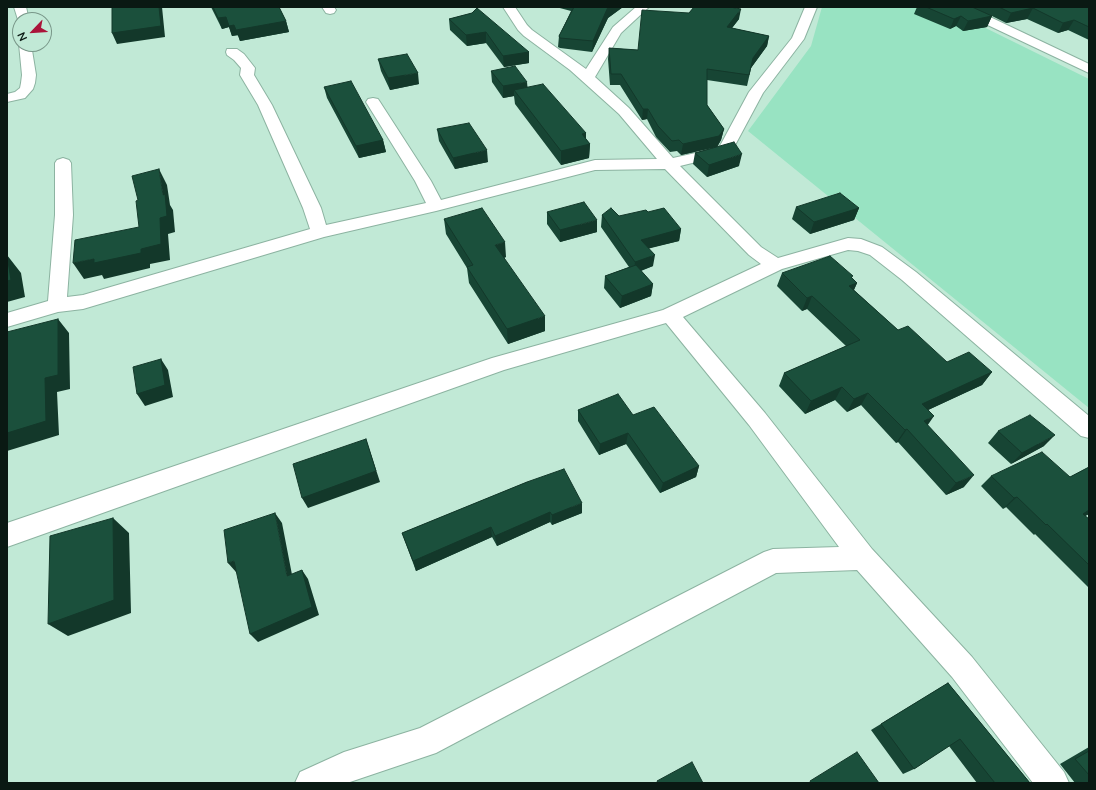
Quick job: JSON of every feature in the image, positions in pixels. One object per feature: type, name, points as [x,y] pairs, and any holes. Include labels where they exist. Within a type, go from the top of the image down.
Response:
[{"type":"street","points":[[508,7],[528,33],[588,77],[624,111],[669,164],[739,236],[755,251],[775,265]]},
{"type":"street","points":[[588,77],[617,30],[643,7]]},
{"type":"street","points":[[7,320],[57,305],[83,302],[320,232],[436,206],[595,165],[669,164],[723,151],[728,146],[756,92],[798,39],[811,7]]},
{"type":"street","points":[[960,7],[1089,69]]},
{"type":"street","points":[[7,98],[20,94],[26,89],[29,75],[26,52]]},
{"type":"street","points":[[232,52],[239,57],[248,68],[248,76],[265,105],[312,208],[320,232]]},
{"type":"street","points":[[373,102],[423,181],[436,206]]},
{"type":"street","points":[[57,305],[64,215],[63,163]]},
{"type":"street","points":[[7,535],[499,364],[670,315],[775,265],[848,244],[861,245],[876,251],[909,276],[1089,428]]},
{"type":"street","points":[[670,315],[757,420],[863,558],[962,667],[1053,783]]},
{"type":"street","points":[[311,783],[344,768],[425,742],[773,562],[863,558]]},
{"type":"green space","points":[[822,7],[943,7],[1089,79],[1089,408],[748,131],[811,46]]},
{"type":"building","points":[[112,7],[159,7],[161,26],[112,33]]},
{"type":"building","points":[[213,7],[279,7],[286,21],[236,30],[234,25],[229,26],[226,17],[218,18]]},
{"type":"building","points":[[574,7],[608,7],[593,41],[560,38],[559,36]]},
{"type":"building","points":[[694,7],[730,7],[741,9],[727,27],[769,36],[753,58],[749,75],[707,69],[707,105],[724,129],[719,136],[683,144],[679,140],[672,141],[658,126],[648,109],[643,109],[621,74],[611,74],[609,48],[638,50],[642,10],[689,13]]},
{"type":"building","points":[[926,7],[972,7],[992,16],[968,21],[961,16],[954,19]]},
{"type":"building","points":[[999,7],[1089,7],[1089,27],[1074,20],[1063,23],[1033,8],[1011,13]]},
{"type":"building","points":[[477,8],[529,52],[503,56],[486,32],[466,35],[449,19],[472,13]]},
{"type":"building","points":[[407,54],[418,73],[388,78],[378,59]]},
{"type":"building","points":[[515,66],[527,82],[503,86],[491,71]]},
{"type":"building","points":[[351,81],[383,140],[356,146],[324,87]]},
{"type":"building","points":[[543,84],[586,133],[582,134],[590,144],[561,151],[514,90]]},
{"type":"building","points":[[469,123],[487,150],[453,158],[437,129]]},
{"type":"building","points":[[734,142],[742,154],[709,165],[695,153]]},
{"type":"building","points":[[159,169],[163,195],[165,194],[167,216],[160,218],[161,244],[141,249],[141,253],[94,263],[94,259],[73,263],[75,240],[139,227],[136,201],[138,200],[132,176]]},
{"type":"building","points":[[840,193],[859,208],[814,222],[796,207]]},
{"type":"building","points":[[584,202],[597,220],[560,230],[547,212]]},
{"type":"building","points":[[482,208],[505,242],[495,245],[545,316],[507,329],[467,267],[473,265],[444,219]]},
{"type":"building","points":[[611,208],[619,216],[664,208],[681,229],[641,240],[655,255],[635,262],[602,215]]},
{"type":"building","points":[[7,255],[11,280],[7,281]]},
{"type":"building","points":[[830,256],[853,276],[851,277],[857,283],[849,286],[898,330],[908,326],[947,362],[969,352],[992,372],[922,404],[934,416],[924,421],[974,475],[956,483],[907,429],[905,430],[868,393],[854,399],[842,387],[811,401],[784,373],[860,340],[812,296],[807,298],[782,273]]},
{"type":"building","points":[[636,265],[653,284],[622,296],[605,276]]},
{"type":"building","points":[[58,319],[58,375],[45,378],[46,421],[7,433],[7,332]]},
{"type":"building","points":[[161,359],[165,385],[137,394],[133,367]]},
{"type":"building","points":[[618,394],[633,415],[654,407],[699,466],[663,483],[628,433],[600,444],[578,410]]},
{"type":"building","points":[[1030,415],[1055,435],[1022,453],[998,431]]},
{"type":"building","points":[[366,439],[376,471],[302,498],[293,464]]},
{"type":"building","points":[[1042,452],[1070,477],[1089,467],[1089,510],[1083,514],[1089,519],[1089,565],[1047,524],[1046,525],[1017,497],[1014,498],[991,476]]},
{"type":"building","points":[[564,469],[582,503],[552,515],[550,512],[495,536],[491,527],[413,561],[402,533],[527,482]]},
{"type":"building","points":[[275,513],[287,576],[302,570],[312,607],[250,634],[234,561],[228,563],[224,530]]},
{"type":"building","points":[[113,518],[114,600],[48,624],[50,536]]},
{"type":"building","points":[[948,683],[1030,783],[995,783],[960,739],[914,769],[881,724]]},
{"type":"building","points":[[1089,751],[1089,775],[1075,759]]},
{"type":"building","points":[[857,752],[879,783],[811,783],[810,781]]},
{"type":"building","points":[[692,762],[703,783],[658,783],[657,781]]}]
